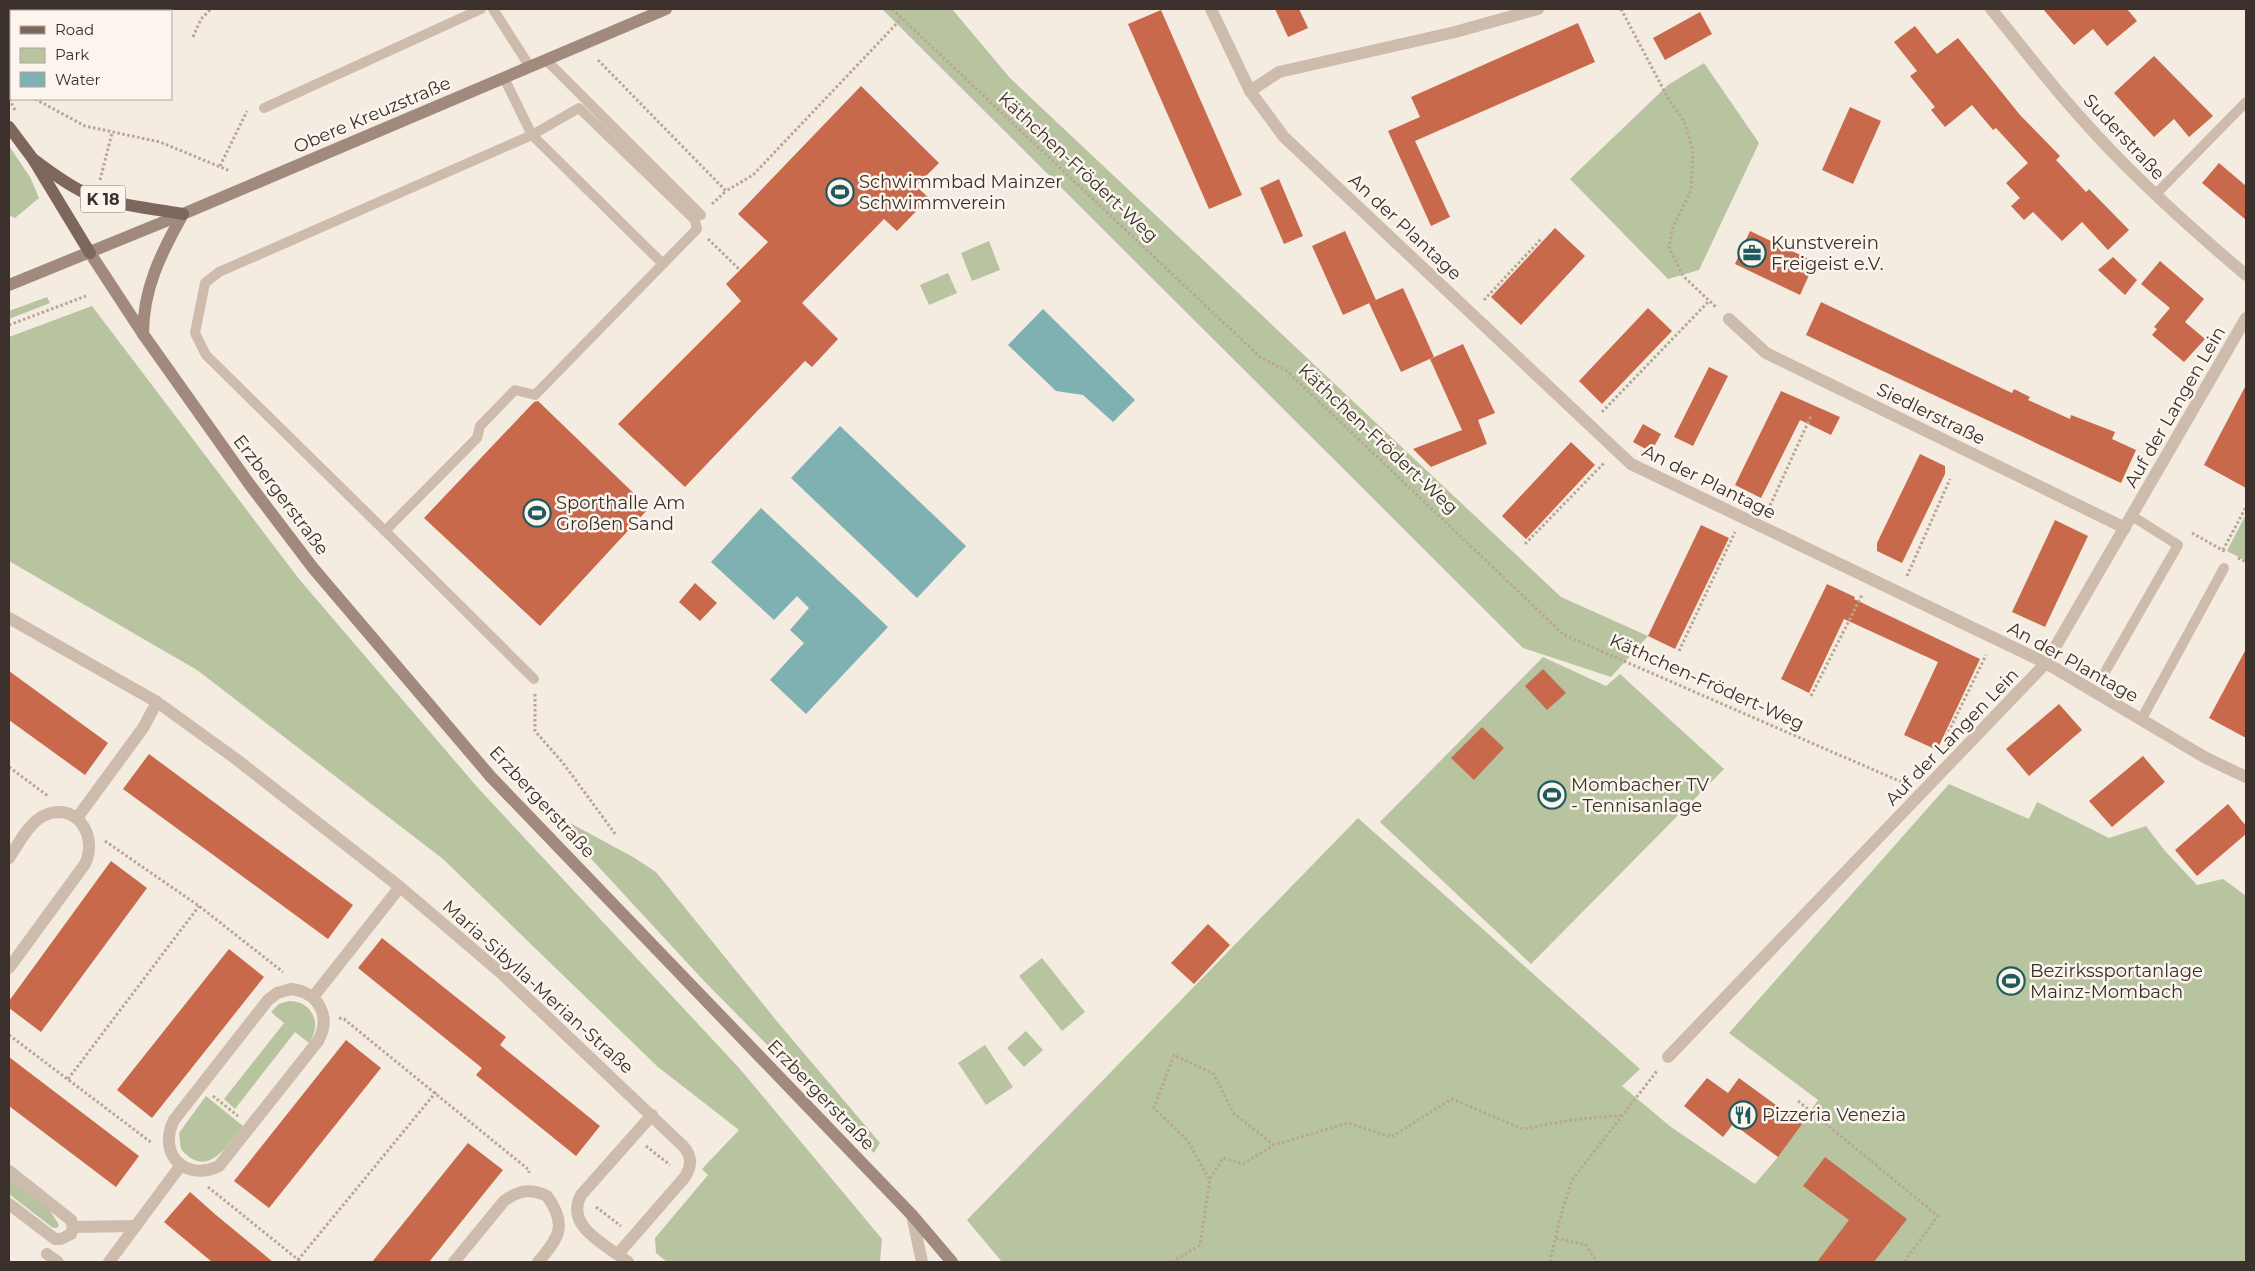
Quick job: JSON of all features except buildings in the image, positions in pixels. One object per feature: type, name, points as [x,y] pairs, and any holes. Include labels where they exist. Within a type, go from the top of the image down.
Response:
[{"type":"main road","name":"Obere Kreuzstraße","points":[[9,285],[183,214],[666,9]]},
{"type":"main road","name":"Erzbergerstraße","points":[[9,127],[33,159],[90,253],[143,334],[250,485],[313,568],[491,776],[912,1215],[952,1262]]},
{"type":"main road","name":"K 18","points":[[33,159],[61,180],[84,193],[102,199],[183,214]]},
{"type":"main road","points":[[143,334],[143,311],[152,274],[183,214]]},
{"type":"street","name":"An der Plantage","points":[[1211,9],[1250,92],[1284,137],[1631,464],[2046,663],[2206,758],[2246,777]]},
{"type":"street","points":[[1250,92],[1279,72],[1454,32],[1538,9]]},
{"type":"street","name":"Suderstraße","points":[[1991,9],[2081,118],[2155,195],[2246,275]]},
{"type":"street","name":"Auf der Langen Lein","points":[[1668,1057],[2046,663],[2246,318]]},
{"type":"street","name":"Siedlerstraße","points":[[1729,319],[1766,352],[2125,528]]},
{"type":"street","name":"Maria-Sibylla-Merian-Straße","points":[[9,618],[157,702],[236,759],[400,887],[501,973],[689,1152],[690,1168],[685,1177],[623,1258],[585,1230],[576,1213]]},
{"type":"street","points":[[77,818],[143,728],[157,702]]},
{"type":"street","points":[[9,858],[37,820],[56,813],[77,818],[85,827],[90,838],[90,848],[84,864],[9,968]]},
{"type":"street","points":[[313,997],[400,887]]},
{"type":"street","points":[[291,989],[301,990],[320,1004],[324,1016],[324,1026],[318,1041],[252,1127],[219,1166],[201,1172],[180,1165],[175,1160],[169,1147],[170,1130],[201,1086],[268,1000],[277,993],[291,989]]},
{"type":"street","points":[[558,1214],[576,1213],[581,1195],[652,1115]]},
{"type":"street","points":[[109,1262],[180,1165]]},
{"type":"street","points":[[9,1171],[71,1220],[73,1227],[71,1234],[67,1238],[55,1238],[9,1204]]},
{"type":"street","points":[[454,1262],[504,1201],[514,1194],[531,1190],[547,1196],[558,1214],[559,1235],[538,1262]]},
{"type":"street","points":[[912,1215],[922,1262]]},
{"type":"street","points":[[73,1227],[136,1226]]},
{"type":"street","points":[[47,1254],[58,1262]]},
{"type":"lane","points":[[264,108],[482,9]]},
{"type":"lane","points":[[493,9],[530,67]]},
{"type":"lane","points":[[546,60],[701,215]]},
{"type":"lane","points":[[504,78],[532,135],[663,264]]},
{"type":"lane","points":[[2155,195],[2246,102]]},
{"type":"lane","points":[[385,531],[477,438],[480,426],[514,390],[535,395],[697,229],[695,220],[579,108],[532,135],[218,272],[205,283],[195,333],[206,355],[534,679]]},
{"type":"lane","points":[[2105,672],[2178,545],[2132,516]]},
{"type":"lane","points":[[2141,720],[2224,568]]},
{"type":"path","points":[[193,37],[201,19],[211,9]]},
{"type":"path","name":"Käthchen-Frödert-Weg","points":[[892,9],[1260,357],[1287,371],[1564,635],[1911,786]]},
{"type":"path","points":[[1621,9],[1689,133],[1693,151],[1691,190],[1672,229],[1669,247],[1683,276],[1729,319]]},
{"type":"path","points":[[598,60],[726,191],[753,174],[902,18]]},
{"type":"path","points":[[37,100],[85,126],[160,142],[230,171]]},
{"type":"path","points":[[220,166],[249,106]]},
{"type":"path","points":[[100,183],[112,132]]},
{"type":"path","points":[[697,229],[740,270]]},
{"type":"path","points":[[1471,314],[1542,238]]},
{"type":"path","points":[[9,325],[86,296]]},
{"type":"path","points":[[1589,425],[1709,300]]},
{"type":"path","points":[[1760,527],[1811,416]]},
{"type":"path","points":[[1525,544],[1617,450]]},
{"type":"path","points":[[1900,593],[1950,479]]},
{"type":"path","points":[[2223,550],[2246,506]]},
{"type":"path","points":[[1679,650],[1742,518]]},
{"type":"path","points":[[1811,696],[1870,579]]},
{"type":"path","points":[[1951,763],[1938,755],[1994,638]]},
{"type":"path","points":[[534,679],[535,731],[574,778],[616,835]]},
{"type":"path","points":[[9,767],[48,796],[56,813]]},
{"type":"path","points":[[90,838],[109,842],[199,906],[286,974],[291,989]]},
{"type":"path","points":[[68,1079],[199,906]]},
{"type":"path","points":[[324,1016],[344,1019],[436,1092],[528,1170],[531,1190]]},
{"type":"path","points":[[9,1036],[180,1165],[299,1261],[436,1092]]},
{"type":"path","points":[[1210,1179],[1188,1141],[1154,1108],[1174,1055],[1214,1074],[1233,1113],[1274,1145]]},
{"type":"path","points":[[1550,1262],[1572,1180],[1668,1057]]},
{"type":"path","points":[[201,1086],[252,1127]]},
{"type":"path","points":[[1172,1262],[1200,1245],[1210,1179],[1224,1158],[1243,1164],[1274,1145],[1348,1123],[1391,1137],[1452,1099],[1523,1129],[1572,1120],[1624,1115]]},
{"type":"path","points":[[1798,1101],[1938,1216],[1904,1262]]},
{"type":"path","points":[[640,1142],[675,1169]]},
{"type":"path","points":[[591,1203],[625,1229]]},
{"type":"path","points":[[1556,1238],[1586,1245],[1597,1262]]},
{"type":"green space","points":[[882,9],[952,9],[1010,78],[1561,597],[1648,636],[1611,677],[1523,648]]},
{"type":"green space","points":[[1704,63],[1759,143],[1699,270],[1668,279],[1570,179],[1668,85]]},
{"type":"green space","points":[[9,146],[30,177],[39,198],[15,218],[9,215]]},
{"type":"green space","points":[[989,241],[1000,270],[972,281],[961,253]]},
{"type":"green space","points":[[948,273],[957,293],[929,305],[920,285]]},
{"type":"green space","points":[[47,297],[50,303],[9,319],[9,311]]},
{"type":"green space","points":[[92,306],[299,579],[478,788],[740,1069],[882,1239],[880,1262],[667,1262],[656,1253],[655,1238],[708,1175],[702,1169],[739,1130],[658,1067],[443,859],[197,670],[9,561],[9,337]]},
{"type":"green space","points":[[2246,514],[2246,561],[2227,551]]},
{"type":"green space","name":"Mombacher TV - Tennisanlage","points":[[1543,657],[1606,686],[1620,674],[1724,769],[1531,964],[1380,822]]},
{"type":"green space","points":[[1949,784],[2029,819],[2037,802],[2109,838],[2146,826],[2165,851],[2197,885],[2223,879],[2246,896],[2246,1262],[1002,1262],[967,1220],[1358,818],[1640,1069],[1622,1086],[1671,1127],[1755,1184],[1778,1157],[1818,1100],[1729,1033]]},
{"type":"green space","points":[[546,810],[633,857],[656,872],[780,1025],[880,1143],[874,1153],[705,982]]},
{"type":"green space","points":[[1042,958],[1085,1012],[1062,1031],[1019,976]]},
{"type":"green space","points":[[289,1001],[297,1002],[309,1009],[315,1021],[313,1036],[309,1043],[295,1032],[235,1109],[224,1099],[284,1023],[271,1012],[279,1004]]},
{"type":"green space","points":[[1026,1031],[1043,1050],[1024,1067],[1007,1048]]},
{"type":"green space","points":[[985,1045],[1013,1087],[986,1105],[958,1063]]},
{"type":"green space","points":[[206,1096],[243,1126],[223,1151],[208,1161],[199,1161],[190,1158],[181,1149],[179,1133]]},
{"type":"green space","points":[[9,1178],[49,1209],[59,1225],[57,1228],[53,1228],[9,1194]]},
{"type":"water","points":[[1043,309],[1135,400],[1113,422],[1083,395],[1056,391],[1008,345]]},
{"type":"water","points":[[840,426],[966,546],[917,598],[791,478]]},
{"type":"water","points":[[761,508],[888,627],[806,714],[770,680],[804,643],[790,630],[809,608],[797,596],[774,620],[711,562]]},
{"type":"place","name":"Schwimmbad Mainzer Schwimmverein","points":[[840,192]]},
{"type":"place","name":"Kunstverein Freigeist e.V.","points":[[1752,253]]},
{"type":"place","name":"Sporthalle Am Großen Sand","points":[[537,513]]},
{"type":"place","name":"Mombacher TV - Tennisanlage","points":[[1552,795]]},
{"type":"place","name":"Bezirkssportanlage Mainz-Mombach","points":[[2011,981]]},
{"type":"place","name":"Pizzeria Venezia","points":[[1743,1115]]}]
